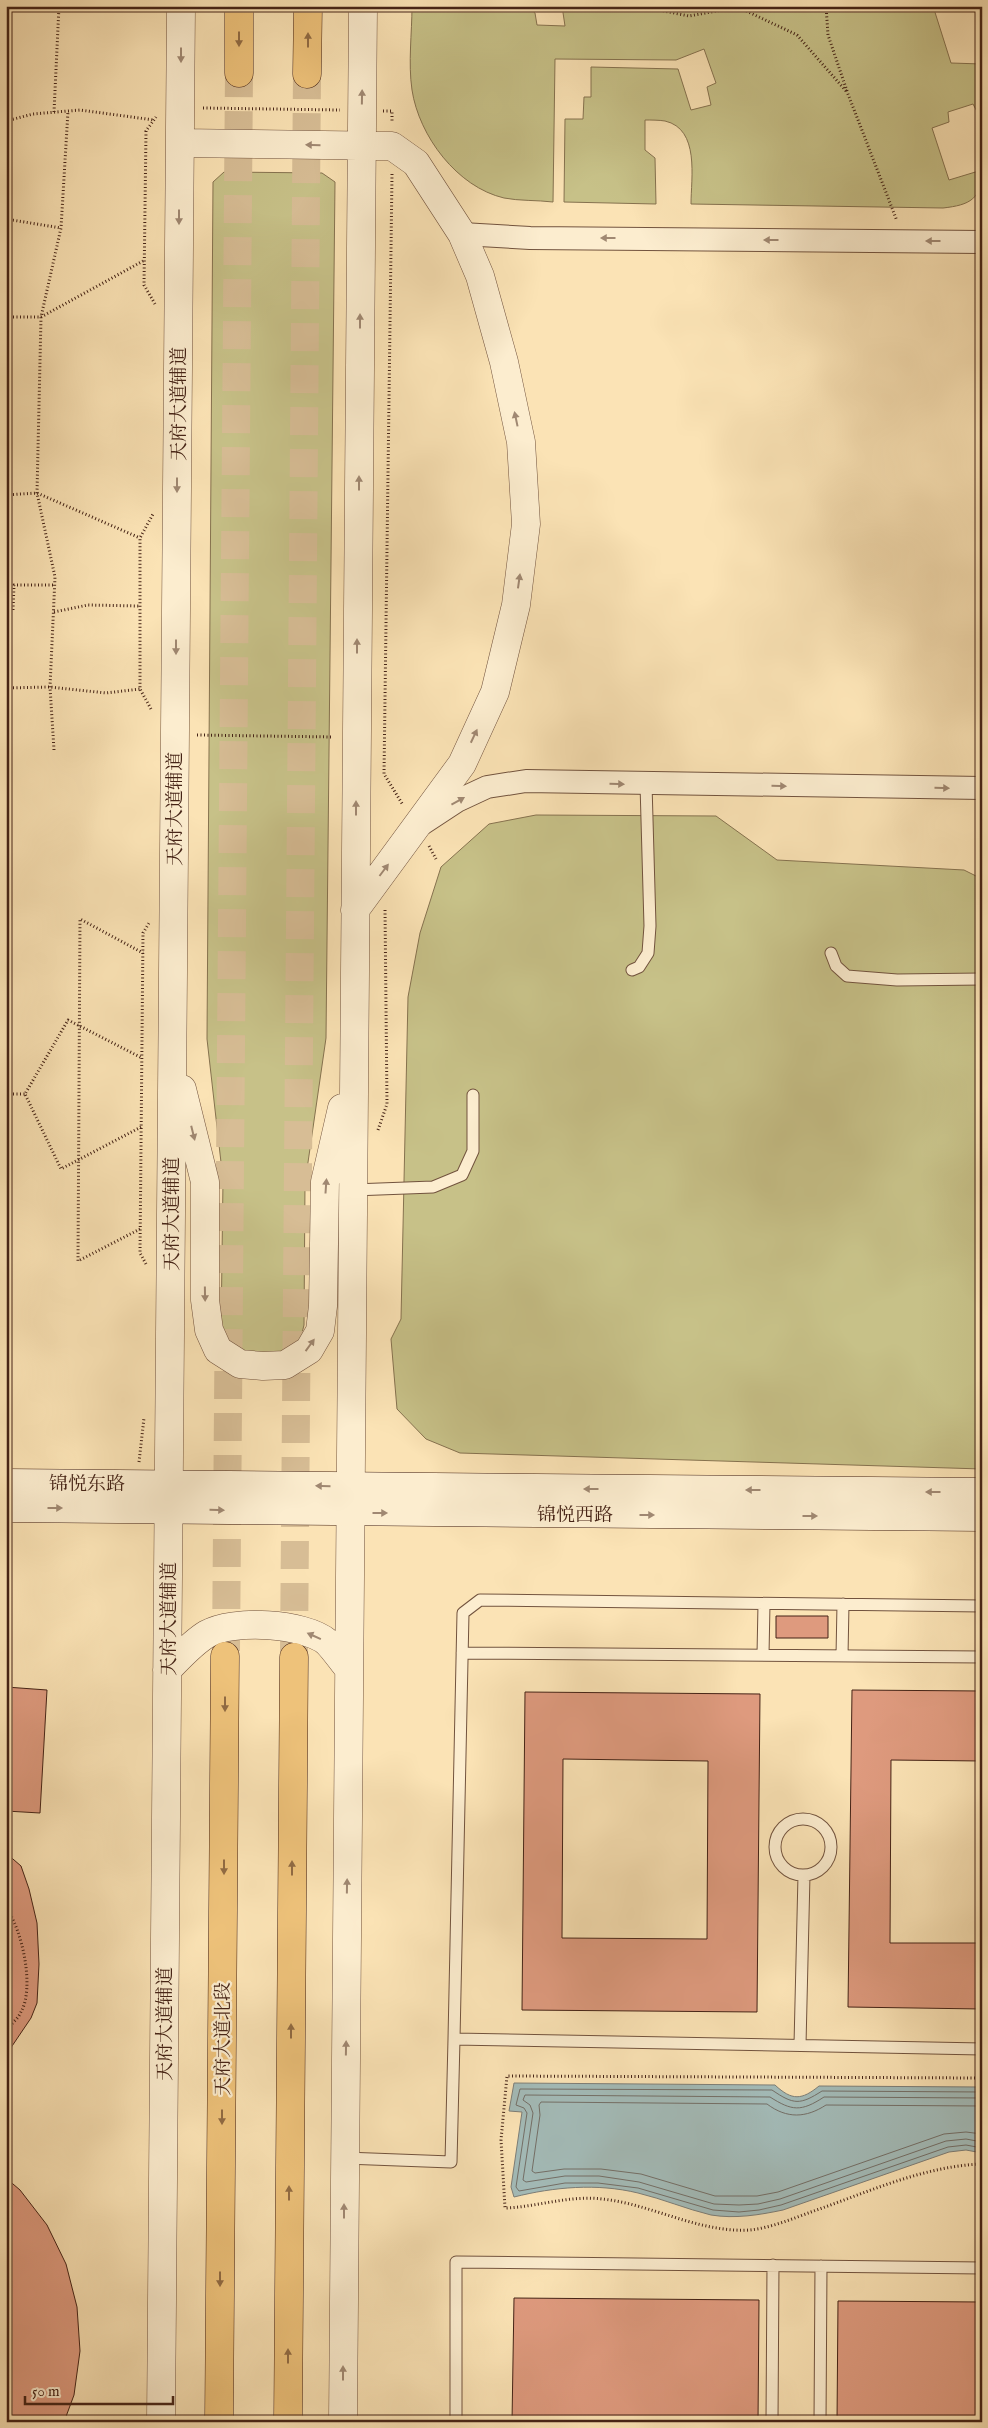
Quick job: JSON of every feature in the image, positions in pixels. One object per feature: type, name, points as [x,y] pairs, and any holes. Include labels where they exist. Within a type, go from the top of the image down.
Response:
[{"type":"main road","points":[[239,6],[239,73]]},
{"type":"main road","points":[[307,74],[308,6]]},
{"type":"main road","name":"天府大道北段","points":[[219,2422],[226,1656]]},
{"type":"main road","points":[[288,2422],[294,1657]]},
{"type":"street","name":"天府大道辅道","points":[[161,2422],[181,6]]},
{"type":"street","points":[[342,2422],[363,6]]},
{"type":"street","points":[[180,143],[392,146],[416,163],[462,234],[480,276],[508,379],[521,442],[526,524],[516,605],[495,692],[462,764],[355,910]]},
{"type":"street","points":[[462,234],[530,238],[982,242]]},
{"type":"street","points":[[417,827],[457,801],[487,786],[526,781],[982,788]]},
{"type":"street","points":[[172,1052],[205,1182],[205,1300],[209,1330],[218,1350],[240,1364],[263,1366],[285,1365],[309,1350],[320,1331],[324,1306],[325,1182],[354,1054]]},
{"type":"street","name":"锦悦东路","points":[[6,1483],[169,1496]]},
{"type":"street","name":"锦悦西路","points":[[350,1500],[982,1492]]},
{"type":"street","name":"锦悦东路","points":[[6,1508],[169,1496]]},
{"type":"street","name":"锦悦西路","points":[[169,1496],[982,1517]]},
{"type":"street","points":[[167,1670],[208,1633],[240,1625],[272,1626],[302,1631],[326,1642],[349,1669]]},
{"type":"lane","points":[[632,970],[639,967],[648,953],[650,926],[646,784]]},
{"type":"lane","points":[[831,953],[836,966],[847,976],[897,980],[982,979]]},
{"type":"lane","points":[[353,1190],[432,1186],[462,1175],[473,1151],[474,1095]]},
{"type":"lane","points":[[345,2158],[451,2162],[463,1613],[480,1600],[982,1606]]},
{"type":"lane","points":[[763,1656],[764,1604]]},
{"type":"lane","points":[[842,1656],[843,1604]]},
{"type":"lane","points":[[462,1653],[982,1657]]},
{"type":"lane","points":[[804,1819],[822,1826],[831,1842],[831,1852],[822,1868],[804,1875],[787,1870],[776,1856],[775,1847],[777,1838],[788,1824],[804,1819]]},
{"type":"lane","points":[[800,2046],[804,1875]]},
{"type":"lane","points":[[454,2039],[982,2049]]},
{"type":"lane","points":[[456,2422],[456,2262],[982,2268]]},
{"type":"lane","points":[[772,2422],[773,2265]]},
{"type":"lane","points":[[820,2422],[821,2266]]},
{"type":"path","points":[[54,112],[59,6]]},
{"type":"path","points":[[639,6],[689,16],[742,7],[797,35],[848,94]]},
{"type":"path","points":[[826,6],[828,35],[848,94],[905,241]]},
{"type":"path","points":[[180,107],[392,111]]},
{"type":"path","points":[[6,121],[33,114],[80,110],[154,120]]},
{"type":"path","points":[[54,750],[50,686],[56,577],[36,493],[41,317],[61,228],[68,111]]},
{"type":"path","points":[[392,188],[383,738],[384,774],[396,794]]},
{"type":"path","points":[[6,219],[61,228]]},
{"type":"path","points":[[6,317],[41,317],[144,260]]},
{"type":"path","points":[[6,495],[36,493],[140,538]]},
{"type":"path","points":[[6,610],[13,610],[14,585],[55,585]]},
{"type":"path","points":[[54,612],[88,605],[140,606]]},
{"type":"path","points":[[6,688],[50,686],[106,693],[140,689]]},
{"type":"path","points":[[175,734],[383,738]]},
{"type":"path","points":[[140,1229],[78,1261],[80,919],[143,954]]},
{"type":"path","points":[[25,1094],[68,1020],[142,1058]]},
{"type":"path","points":[[6,1094],[25,1094]]},
{"type":"path","points":[[25,1094],[61,1169],[141,1127]]},
{"type":"path","points":[[6,1908],[14,1920],[22,1942],[26,1994],[22,2011],[6,2030]]},
{"type":"path","points":[[982,2078],[507,2076],[501,2140],[504,2208],[562,2199],[602,2198],[635,2205],[719,2229],[751,2230],[782,2222],[915,2176],[958,2165],[982,2164]]},
{"type":"shaded area","points":[[412,6],[528,7],[535,13],[537,25],[565,26],[562,6],[933,6],[951,63],[982,64],[982,121],[973,104],[948,112],[949,122],[932,128],[949,180],[982,170],[980,188],[973,199],[960,205],[943,208],[691,204],[691,156],[689,144],[684,134],[676,126],[665,121],[645,120],[645,150],[655,158],[656,204],[564,202],[565,119],[583,119],[584,97],[591,97],[591,67],[678,69],[691,110],[711,105],[707,87],[716,83],[704,49],[676,60],[555,59],[553,202],[504,198],[487,192],[471,183],[456,171],[443,157],[423,125],[416,107],[411,80]]},
{"type":"shaded area","points":[[224,172],[322,173],[335,182],[326,1038],[305,1183],[304,1325],[296,1346],[285,1356],[247,1361],[221,1334],[223,1180],[207,1039],[213,182]]},
{"type":"shaded area","points":[[536,815],[716,816],[777,860],[964,870],[982,879],[982,1469],[460,1453],[426,1439],[397,1409],[391,1339],[401,1319],[408,997],[420,933],[441,867],[489,824]]},
{"type":"water","points":[[514,2083],[775,2085],[787,2094],[797,2097],[813,2091],[819,2086],[982,2087],[982,2153],[966,2150],[949,2152],[783,2210],[747,2216],[711,2215],[638,2193],[607,2188],[560,2189],[514,2197],[511,2187],[522,2112],[509,2111]]},
{"type":"building","points":[[776,1616],[828,1616],[828,1638],[776,1638]]},
{"type":"building","points":[[6,1687],[47,1690],[40,1813],[6,1811]]},
{"type":"building","points":[[852,1690],[982,1691],[982,1761],[891,1760],[890,1943],[982,1943],[982,2009],[848,2007]]},
{"type":"building","points":[[525,1692],[760,1694],[757,2012],[522,2010]],"holes":[[[563,1759],[708,1761],[707,1939],[562,1938]]]},
{"type":"building","points":[[6,1853],[21,1866],[29,1889],[37,1923],[39,1964],[37,2003],[31,2018],[6,2055]]},
{"type":"building","points":[[6,2178],[20,2190],[47,2225],[66,2264],[77,2307],[80,2351],[74,2395],[64,2422],[6,2422]]},
{"type":"building","points":[[514,2298],[759,2300],[758,2422],[512,2422]]},
{"type":"building","points":[[838,2301],[982,2302],[982,2422],[837,2422]]},
{"type":"tunnel","points":[[226,1651],[239,73]]},
{"type":"tunnel","points":[[294,1653],[307,74]]}]
